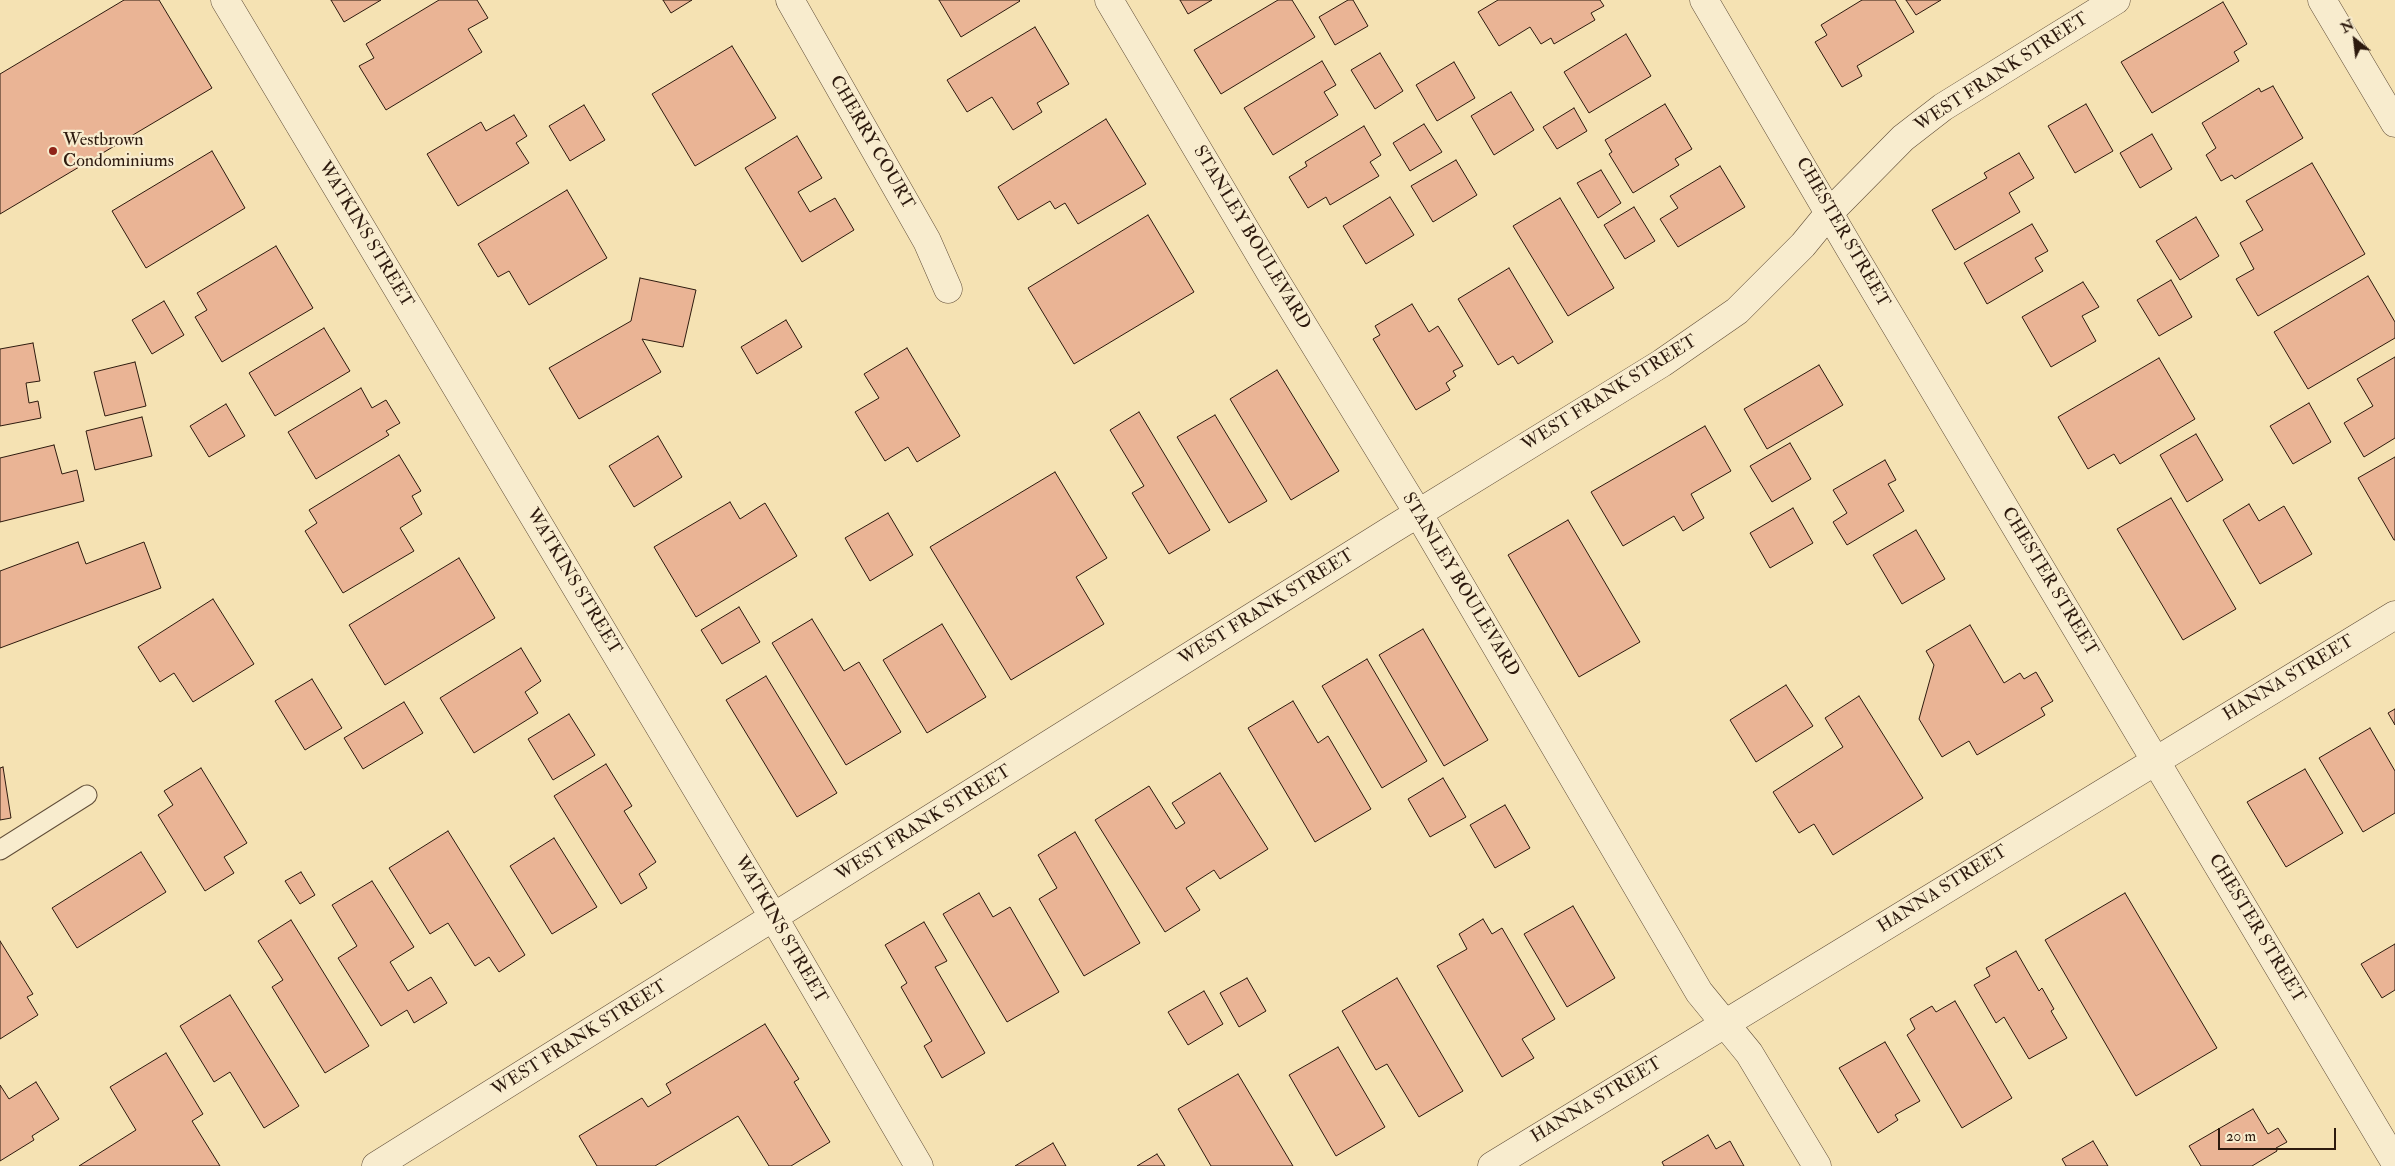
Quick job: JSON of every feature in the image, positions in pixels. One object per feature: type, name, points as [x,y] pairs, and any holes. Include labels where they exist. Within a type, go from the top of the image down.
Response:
[{"type":"street","name":"WATKINS STREET","points":[[225,0],[774,918],[918,1166]]},
{"type":"street","name":"CHERRY COURT","points":[[790,0],[927,241],[948,289]]},
{"type":"street","name":"STANLEY BOULEVARD","points":[[1109,0],[1272,275],[1418,513],[1700,992],[1749,1053],[1817,1166]]},
{"type":"street","name":"CHESTER STREET","points":[[1704,0],[1850,249],[2395,1162]]},
{"type":"street","name":"WEST FRANK STREET","points":[[376,1166],[1418,513],[1662,363],[1737,312],[1803,246],[1830,212],[1903,138],[1943,107],[2116,0]]},
{"type":"street","points":[[2322,0],[2395,124]]},
{"type":"street","name":"HANNA STREET","points":[[1492,1166],[2395,615]]},
{"type":"lane","points":[[0,850],[87,795]]},
{"type":"building","name":"Westbrown Condominiums","points":[[124,0],[159,0],[212,88],[0,214],[0,74]]},
{"type":"building","points":[[331,0],[381,0],[344,22]]},
{"type":"building","points":[[439,0],[477,0],[488,18],[468,29],[482,52],[386,110],[359,66],[374,58],[366,44]]},
{"type":"building","points":[[663,0],[692,0],[671,13]]},
{"type":"building","points":[[939,0],[1019,0],[1020,1],[961,37]]},
{"type":"building","points":[[1180,0],[1212,0],[1188,14]]},
{"type":"building","points":[[1278,0],[1292,0],[1315,37],[1221,94],[1194,50]]},
{"type":"building","points":[[1348,0],[1353,0],[1368,26],[1335,45],[1319,17]]},
{"type":"building","points":[[1498,0],[1600,0],[1604,6],[1591,13],[1595,20],[1554,44],[1551,38],[1541,44],[1530,27],[1499,46],[1478,12]]},
{"type":"building","points":[[1862,0],[1895,0],[1914,32],[1857,66],[1862,76],[1842,87],[1815,42],[1827,35],[1821,25]]},
{"type":"building","points":[[1906,0],[1941,0],[1916,15]]},
{"type":"building","points":[[2223,2],[2247,44],[2234,52],[2239,61],[2152,113],[2121,62]]},
{"type":"building","points":[[1035,27],[1069,84],[1037,103],[1042,112],[1013,130],[992,97],[967,112],[947,80]]},
{"type":"building","points":[[1626,34],[1651,76],[1589,113],[1564,72]]},
{"type":"building","points":[[732,46],[776,118],[695,166],[652,94]]},
{"type":"building","points":[[1380,53],[1403,91],[1375,109],[1351,70]]},
{"type":"building","points":[[1322,61],[1336,85],[1324,92],[1338,115],[1273,155],[1244,108]]},
{"type":"building","points":[[1454,62],[1475,98],[1437,121],[1416,85]]},
{"type":"building","points":[[2273,86],[2303,138],[2235,179],[2232,175],[2221,181],[2206,155],[2216,148],[2202,123],[2259,88],[2261,92]]},
{"type":"building","points":[[1511,92],[1534,130],[1494,155],[1471,116]]},
{"type":"building","points":[[1665,104],[1692,149],[1675,159],[1679,165],[1633,193],[1609,154],[1612,152],[1605,140]]},
{"type":"building","points":[[2086,104],[2113,151],[2075,173],[2048,126]]},
{"type":"building","points":[[584,105],[605,140],[570,161],[549,126]]},
{"type":"building","points":[[1574,108],[1587,131],[1557,149],[1543,127]]},
{"type":"building","points":[[514,115],[527,136],[516,143],[529,163],[458,206],[427,154],[481,122],[486,131]]},
{"type":"building","points":[[1106,119],[1146,184],[1078,224],[1065,203],[1055,209],[1050,201],[1018,220],[998,187]]},
{"type":"building","points":[[1424,124],[1442,152],[1410,171],[1393,143]]},
{"type":"building","points":[[1364,126],[1381,155],[1370,162],[1379,176],[1330,205],[1326,197],[1308,208],[1289,177],[1307,166],[1305,162]]},
{"type":"building","points":[[2152,134],[2172,169],[2140,188],[2120,153]]},
{"type":"building","points":[[797,136],[822,178],[798,192],[810,212],[835,198],[854,230],[802,262],[745,168]]},
{"type":"building","points":[[212,151],[245,208],[146,268],[112,211]]},
{"type":"building","points":[[2019,153],[2034,178],[2009,193],[2020,212],[1955,250],[1932,210],[1987,178],[1984,173]]},
{"type":"building","points":[[1456,160],[1477,195],[1433,222],[1411,186]]},
{"type":"building","points":[[2312,163],[2365,254],[2258,316],[2236,279],[2254,269],[2240,243],[2263,230],[2246,201]]},
{"type":"building","points":[[1720,166],[1745,207],[1678,247],[1660,219],[1678,208],[1670,196]]},
{"type":"building","points":[[1601,170],[1621,203],[1598,218],[1577,183]]},
{"type":"building","points":[[567,190],[607,258],[529,305],[509,271],[498,277],[478,244]]},
{"type":"building","points":[[1390,197],[1414,235],[1366,264],[1343,226]]},
{"type":"building","points":[[1560,198],[1614,288],[1568,316],[1513,226]]},
{"type":"building","points":[[1634,207],[1655,241],[1625,259],[1604,225]]},
{"type":"building","points":[[1148,215],[1194,292],[1074,364],[1028,288]]},
{"type":"building","points":[[2196,217],[2219,256],[2180,280],[2156,241]]},
{"type":"building","points":[[2032,224],[2048,251],[2035,258],[2043,271],[1987,304],[1964,263]]},
{"type":"building","points":[[276,246],[313,308],[222,362],[195,317],[207,310],[197,293]]},
{"type":"building","points":[[1509,268],[1553,342],[1518,364],[1513,356],[1498,365],[1458,299]]},
{"type":"building","points":[[2368,276],[2395,322],[2395,338],[2308,389],[2274,332]]},
{"type":"building","points":[[640,278],[696,290],[683,347],[642,339],[661,372],[579,419],[549,368],[631,321]]},
{"type":"building","points":[[2171,280],[2192,317],[2159,336],[2137,300]]},
{"type":"building","points":[[2083,282],[2099,307],[2082,316],[2096,341],[2051,367],[2022,317]]},
{"type":"building","points":[[164,301],[184,335],[152,354],[132,320]]},
{"type":"building","points":[[1412,304],[1429,332],[1438,326],[1463,366],[1453,371],[1456,376],[1446,383],[1450,390],[1416,410],[1373,339],[1380,335],[1375,326]]},
{"type":"building","points":[[786,320],[802,347],[757,374],[741,347]]},
{"type":"building","points":[[324,328],[350,371],[275,416],[249,373]]},
{"type":"building","points":[[33,343],[40,381],[26,383],[29,403],[38,401],[41,418],[0,426],[0,349]]},
{"type":"building","points":[[907,348],[960,436],[917,462],[908,447],[885,461],[855,412],[879,398],[864,374]]},
{"type":"building","points":[[2395,357],[2395,438],[2364,457],[2344,423],[2373,406],[2357,379]]},
{"type":"building","points":[[2159,358],[2195,419],[2120,464],[2114,454],[2088,469],[2058,417]]},
{"type":"building","points":[[135,362],[146,406],[105,416],[94,372]]},
{"type":"building","points":[[1819,365],[1843,405],[1767,449],[1744,409]]},
{"type":"building","points":[[1277,370],[1339,471],[1291,500],[1230,399]]},
{"type":"building","points":[[361,388],[372,408],[386,400],[400,423],[386,431],[389,435],[316,479],[288,432]]},
{"type":"building","points":[[2309,403],[2331,442],[2293,464],[2270,426]]},
{"type":"building","points":[[226,404],[245,436],[209,457],[190,426]]},
{"type":"building","points":[[1139,412],[1210,530],[1169,554],[1132,493],[1144,486],[1110,430]]},
{"type":"building","points":[[1215,415],[1267,501],[1229,523],[1177,437]]},
{"type":"building","points":[[142,417],[152,456],[95,470],[86,431]]},
{"type":"building","points":[[1705,426],[1731,471],[1691,494],[1704,518],[1683,531],[1674,516],[1623,546],[1591,492]]},
{"type":"building","points":[[2196,434],[2223,480],[2187,502],[2160,455]]},
{"type":"building","points":[[658,436],[682,477],[634,507],[609,466]]},
{"type":"building","points":[[1790,443],[1811,479],[1772,502],[1750,466]]},
{"type":"building","points":[[54,445],[62,474],[77,470],[84,501],[0,522],[0,458]]},
{"type":"building","points":[[399,455],[421,491],[412,496],[422,514],[400,528],[414,551],[343,593],[305,531],[317,523],[309,510]]},
{"type":"building","points":[[2395,457],[2395,540],[2394,540],[2358,478]]},
{"type":"building","points":[[1885,460],[1896,480],[1888,484],[1904,511],[1847,545],[1833,522],[1847,513],[1833,490]]},
{"type":"building","points":[[1055,472],[1107,558],[1076,577],[1104,624],[1011,680],[930,547]]},
{"type":"building","points":[[2171,498],[2236,609],[2183,640],[2117,529]]},
{"type":"building","points":[[730,502],[740,519],[765,503],[797,556],[696,617],[654,547]]},
{"type":"building","points":[[2249,504],[2259,521],[2284,506],[2312,554],[2260,584],[2223,520]]},
{"type":"building","points":[[1793,508],[1813,543],[1770,568],[1750,533]]},
{"type":"building","points":[[888,513],[913,555],[870,581],[845,538]]},
{"type":"building","points":[[1568,520],[1640,642],[1579,677],[1508,555]]},
{"type":"building","points":[[1916,530],[1945,579],[1902,604],[1873,555]]},
{"type":"building","points":[[78,542],[86,564],[144,542],[161,588],[0,648],[0,571]]},
{"type":"building","points":[[459,558],[495,618],[385,685],[349,625]]},
{"type":"building","points":[[213,599],[254,664],[193,702],[174,673],[160,682],[138,647]]},
{"type":"building","points":[[739,607],[760,642],[722,664],[701,630]]},
{"type":"building","points":[[812,619],[844,671],[859,662],[901,732],[846,765],[772,643]]},
{"type":"building","points":[[942,624],[986,697],[927,733],[883,660]]},
{"type":"building","points":[[1970,625],[2004,683],[2020,673],[2024,679],[2036,672],[2053,701],[2041,708],[2045,715],[1977,755],[1969,741],[1942,757],[1919,719],[1934,665],[1926,651]]},
{"type":"building","points":[[1423,629],[1488,740],[1444,766],[1379,655]]},
{"type":"building","points":[[521,648],[541,681],[525,692],[538,713],[474,753],[440,698]]},
{"type":"building","points":[[1367,659],[1427,761],[1382,788],[1322,686]]},
{"type":"building","points":[[766,676],[837,793],[797,817],[726,700]]},
{"type":"building","points":[[312,679],[342,728],[305,750],[275,701]]},
{"type":"building","points":[[1786,685],[1813,726],[1756,762],[1730,720]]},
{"type":"building","points":[[1859,696],[1923,798],[1833,855],[1814,824],[1799,833],[1773,792],[1843,747],[1825,718]]},
{"type":"building","points":[[1293,701],[1318,743],[1328,736],[1371,809],[1315,842],[1248,728]]},
{"type":"building","points":[[404,702],[423,733],[363,769],[344,738]]},
{"type":"building","points":[[2395,709],[2395,725],[2388,713]]},
{"type":"building","points":[[569,714],[595,755],[553,780],[528,739]]},
{"type":"building","points":[[2370,728],[2395,771],[2395,813],[2363,832],[2319,758]]},
{"type":"building","points":[[606,764],[632,806],[624,811],[656,862],[639,874],[647,888],[621,904],[554,796]]},
{"type":"building","points":[[3,767],[11,818],[0,820],[0,768]]},
{"type":"building","points":[[201,768],[247,843],[224,857],[234,873],[205,891],[158,815],[173,805],[164,791]]},
{"type":"building","points":[[2305,769],[2343,833],[2286,867],[2247,802]]},
{"type":"building","points":[[1220,773],[1268,849],[1220,879],[1214,870],[1186,888],[1200,910],[1165,932],[1095,820],[1149,786],[1176,829],[1185,823],[1172,803]]},
{"type":"building","points":[[1443,778],[1466,817],[1430,837],[1408,799]]},
{"type":"building","points":[[1505,805],[1530,848],[1495,868],[1470,825]]},
{"type":"building","points":[[448,831],[525,955],[499,972],[489,957],[475,966],[448,923],[430,934],[389,868]]},
{"type":"building","points":[[1075,832],[1140,943],[1084,976],[1039,899],[1057,888],[1038,855]]},
{"type":"building","points":[[554,838],[597,907],[552,934],[510,866]]},
{"type":"building","points":[[141,852],[166,892],[77,948],[52,908]]},
{"type":"building","points":[[301,872],[315,895],[300,904],[285,881]]},
{"type":"building","points":[[372,881],[414,947],[390,962],[408,991],[431,977],[447,1003],[414,1023],[407,1010],[381,1026],[338,958],[357,946],[332,905]]},
{"type":"building","points":[[979,893],[993,917],[1010,907],[1059,992],[1007,1022],[943,914]]},
{"type":"building","points":[[2125,893],[2217,1048],[2136,1096],[2045,940]]},
{"type":"building","points":[[1573,906],[1615,978],[1567,1007],[1524,934]]},
{"type":"building","points":[[1483,919],[1492,934],[1502,928],[1555,1019],[1522,1039],[1534,1058],[1502,1077],[1437,966],[1467,949],[1459,934]]},
{"type":"building","points":[[291,920],[369,1046],[325,1073],[272,987],[283,980],[258,941]]},
{"type":"building","points":[[924,922],[947,961],[935,967],[985,1053],[942,1078],[924,1046],[932,1041],[901,987],[907,983],[885,945]]},
{"type":"building","points":[[0,941],[33,994],[27,997],[38,1015],[0,1039]]},
{"type":"building","points":[[2395,944],[2395,990],[2382,998],[2361,964]]},
{"type":"building","points":[[2016,951],[2039,991],[2042,988],[2054,1009],[2051,1011],[2067,1038],[2029,1059],[2004,1017],[1996,1023],[1974,985],[1990,976],[1986,968]]},
{"type":"building","points":[[1247,978],[1266,1011],[1239,1027],[1220,993]]},
{"type":"building","points":[[1397,978],[1463,1091],[1419,1117],[1387,1064],[1376,1070],[1342,1011]]},
{"type":"building","points":[[1204,991],[1223,1024],[1188,1045],[1168,1012]]},
{"type":"building","points":[[230,995],[299,1106],[264,1128],[230,1072],[214,1082],[180,1026]]},
{"type":"building","points":[[1955,1001],[2012,1098],[1962,1128],[1907,1035],[1915,1029],[1910,1019],[1932,1006],[1936,1012]]},
{"type":"building","points":[[765,1024],[799,1079],[794,1082],[830,1142],[791,1166],[769,1166],[738,1116],[655,1166],[597,1166],[579,1136],[642,1098],[648,1107],[671,1093],[666,1084]]},
{"type":"building","points":[[1885,1042],[1920,1101],[1895,1115],[1898,1120],[1878,1133],[1839,1068]]},
{"type":"building","points":[[1338,1047],[1385,1127],[1336,1156],[1289,1075]]},
{"type":"building","points":[[166,1053],[203,1114],[192,1121],[220,1166],[79,1166],[136,1130],[110,1087]]},
{"type":"building","points":[[1238,1074],[1293,1166],[1211,1166],[1178,1109]]},
{"type":"building","points":[[36,1082],[59,1119],[32,1136],[34,1140],[0,1161],[0,1085],[9,1099]]},
{"type":"building","points":[[2253,1109],[2268,1134],[2278,1128],[2287,1142],[2276,1148],[2277,1151],[2252,1166],[2201,1166],[2189,1146]]},
{"type":"building","points":[[1708,1135],[1716,1149],[1730,1141],[1744,1166],[1664,1166],[1662,1162]]},
{"type":"building","points":[[2093,1141],[2108,1166],[2066,1166],[2062,1159]]},
{"type":"building","points":[[1053,1143],[1066,1166],[1015,1166]]},
{"type":"building","points":[[1157,1154],[1165,1166],[1137,1166]]},
{"type":"place","name":"Westbrown Condominiums","points":[[53,151]]}]
